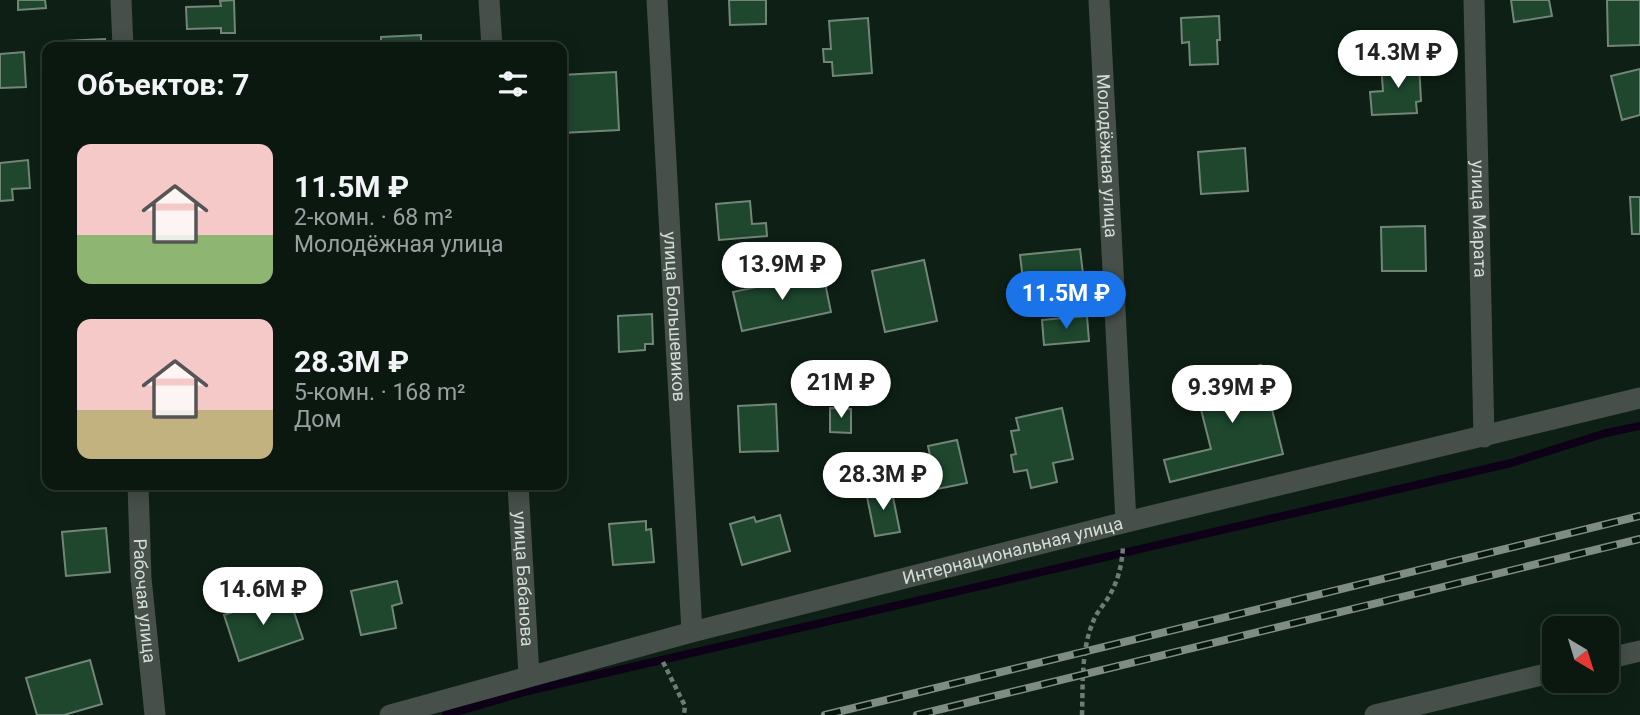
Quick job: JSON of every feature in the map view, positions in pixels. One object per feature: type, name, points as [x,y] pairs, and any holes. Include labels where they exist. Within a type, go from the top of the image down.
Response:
[{"type":"street","points":[[121,0],[123,42]]},
{"type":"street","points":[[489,0],[492,42]]},
{"type":"street","name":"улица Большевиков","points":[[657,0],[692,632]]},
{"type":"street","name":"Молодёжная улица","points":[[1099,0],[1126,522]]},
{"type":"street","name":"улица Марата","points":[[1474,0],[1484,437]]},
{"type":"street","name":"Интернациональная улица","points":[[390,715],[692,632],[1126,522],[1640,398]]},
{"type":"street","name":"Рабочая улица","points":[[138,490],[141,578],[155,715]]},
{"type":"street","name":"улица Бабанова","points":[[518,490],[529,675]]},
{"type":"street","points":[[1619,656],[1640,651]]},
{"type":"street","points":[[1387,714],[1542,675]]},
{"type":"path","points":[[1082,715],[1083,675],[1089,632],[1121,570],[1126,522]]},
{"type":"path","points":[[662,640],[659,647],[662,661],[685,706],[684,715]]},
{"type":"building","points":[[18,0],[45,0],[46,8],[18,10]]},
{"type":"building","points":[[234,0],[235,33],[221,33],[221,28],[187,29],[186,7],[221,6],[220,1]]},
{"type":"building","points":[[729,0],[766,0],[766,24],[730,25]]},
{"type":"building","points":[[1511,0],[1549,0],[1552,16],[1514,22]]},
{"type":"building","points":[[1607,0],[1640,0],[1640,45],[1608,46]]},
{"type":"building","points":[[1219,16],[1218,64],[1190,65],[1189,42],[1182,43],[1181,18]]},
{"type":"building","points":[[868,18],[872,73],[833,76],[832,62],[824,62],[823,49],[831,49],[829,21]]},
{"type":"building","points":[[421,35],[421,42],[381,42],[381,37]]},
{"type":"building","points":[[105,39],[105,42],[64,42]]},
{"type":"building","points":[[24,52],[26,87],[0,88],[0,54]]},
{"type":"building","points":[[1419,62],[1421,101],[1416,102],[1417,113],[1372,115],[1370,92],[1383,91],[1381,64]]},
{"type":"building","points":[[1640,69],[1640,115],[1622,120],[1611,76]]},
{"type":"building","points":[[616,72],[619,130],[567,133],[567,75]]},
{"type":"building","points":[[1245,148],[1248,191],[1201,194],[1198,152]]},
{"type":"building","points":[[28,160],[30,188],[12,189],[13,200],[0,201],[0,163]]},
{"type":"building","points":[[1630,197],[1640,197],[1640,234],[1632,234]]},
{"type":"building","points":[[750,201],[752,224],[766,223],[767,236],[719,240],[716,204]]},
{"type":"building","points":[[1425,226],[1426,271],[1382,271],[1381,227]]},
{"type":"building","points":[[1080,249],[1084,282],[1024,288],[1020,255]]},
{"type":"building","points":[[924,260],[937,321],[885,332],[872,271]]},
{"type":"building","points":[[823,273],[831,312],[742,331],[733,292]]},
{"type":"building","points":[[652,314],[653,344],[645,344],[645,350],[619,352],[618,316]]},
{"type":"building","points":[[1087,316],[1089,341],[1044,345],[1042,320]]},
{"type":"building","points":[[1261,365],[1283,454],[1170,482],[1164,460],[1211,449],[1194,382]]},
{"type":"building","points":[[776,404],[778,451],[740,452],[738,406]]},
{"type":"building","points":[[830,408],[851,409],[851,433],[830,432]]},
{"type":"building","points":[[1062,408],[1073,459],[1053,463],[1057,482],[1031,488],[1027,470],[1014,472],[1011,455],[1016,454],[1011,431],[1019,430],[1016,418]]},
{"type":"building","points":[[957,440],[967,483],[937,489],[928,446]]},
{"type":"building","points":[[891,487],[900,532],[875,536],[866,492]]},
{"type":"building","points":[[780,515],[790,551],[742,565],[730,524],[754,517],[756,522]]},
{"type":"building","points":[[646,521],[646,530],[651,529],[654,562],[613,565],[609,524]]},
{"type":"building","points":[[106,528],[110,572],[66,576],[62,532]]},
{"type":"building","points":[[397,581],[402,603],[392,606],[396,628],[361,635],[351,591]]},
{"type":"building","points":[[288,594],[303,639],[239,661],[224,615]]},
{"type":"building","points":[[90,660],[102,704],[64,715],[37,715],[26,678]]},
{"type":"waterway","points":[[446,715],[528,691],[1511,463],[1606,433],[1640,426]]},
{"type":"railway","points":[[825,715],[1640,516]]},
{"type":"railway","points":[[917,715],[1640,539]]}]
